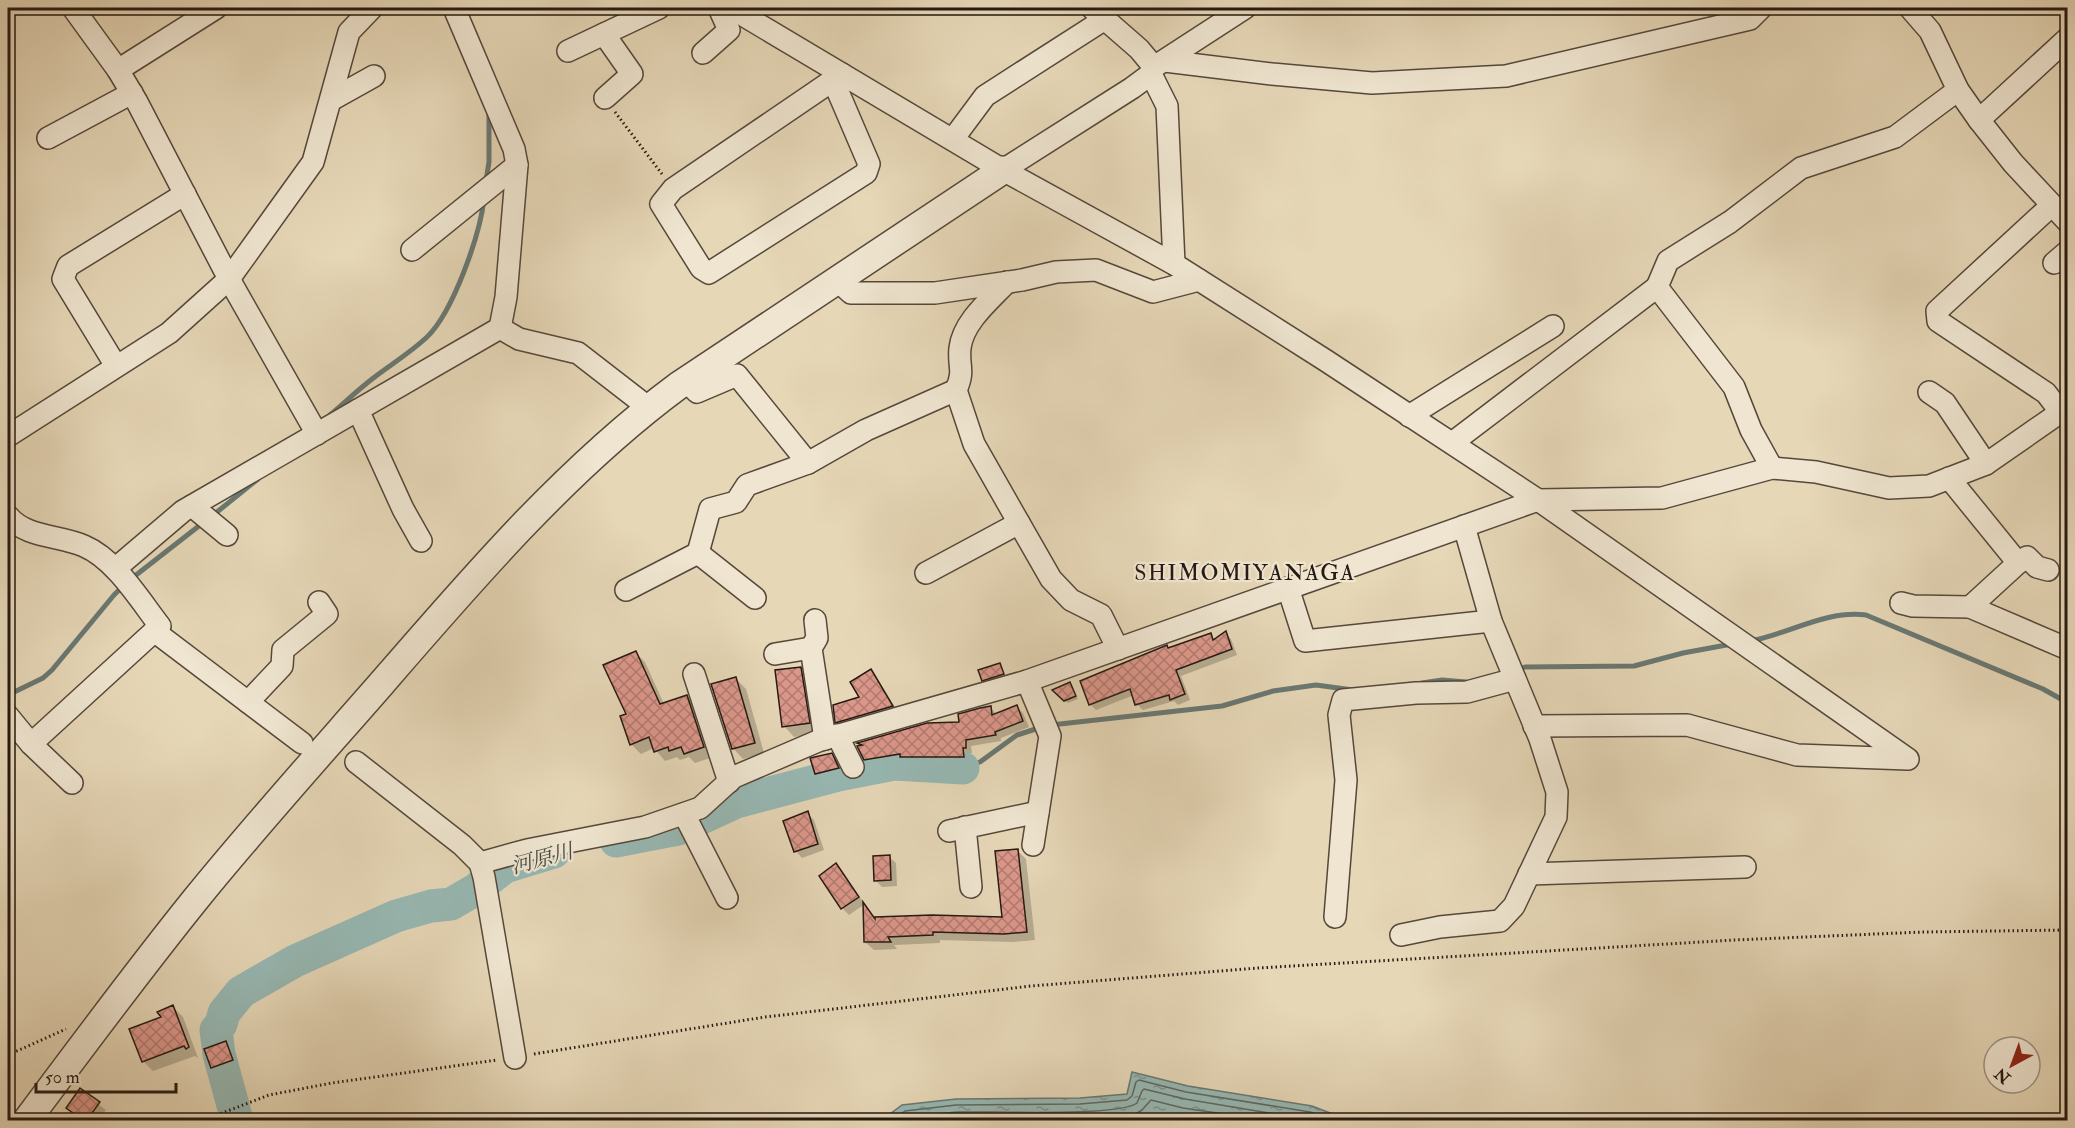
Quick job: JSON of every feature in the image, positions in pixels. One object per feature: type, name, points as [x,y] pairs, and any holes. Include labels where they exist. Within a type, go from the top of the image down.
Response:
[{"type":"street","points":[[73,8],[132,93],[229,279],[317,434]]},
{"type":"street","points":[[118,70],[216,8]]},
{"type":"street","points":[[8,436],[169,333],[229,279],[313,162],[350,32],[372,8]]},
{"type":"street","points":[[116,568],[183,511],[500,328],[506,297],[517,165],[514,149],[454,8]]},
{"type":"street","points":[[568,51],[659,8]]},
{"type":"street","points":[[703,53],[729,30],[719,8]]},
{"type":"street","points":[[731,8],[838,77],[1174,264],[1538,500],[1908,759],[1797,755],[1687,726],[1534,726]]},
{"type":"street","points":[[1157,68],[1272,74],[1372,83],[1506,76],[1737,15],[1750,18],[1761,8]]},
{"type":"street","points":[[1910,8],[1930,31],[1958,90],[1979,120],[2013,163],[2067,222]]},
{"type":"street","points":[[27,1120],[102,1018],[195,900],[462,591],[592,458],[648,408],[686,381],[1157,68],[1232,11]]},
{"type":"street","points":[[953,140],[984,96],[1099,13],[1157,68],[1167,106],[1174,264]]},
{"type":"street","points":[[604,34],[632,74],[605,98]]},
{"type":"street","points":[[1979,120],[2067,38]]},
{"type":"street","points":[[331,100],[374,76]]},
{"type":"street","points":[[838,77],[869,165],[866,173],[710,273],[701,268],[661,204],[673,189],[838,77]]},
{"type":"street","points":[[1452,443],[1657,287],[1668,261],[1730,222],[1801,168],[1895,137],[1958,90]]},
{"type":"street","points":[[48,138],[132,93]]},
{"type":"street","points":[[412,250],[517,165]]},
{"type":"street","points":[[116,366],[63,279],[68,266],[185,194]]},
{"type":"street","points":[[2052,205],[1937,311],[1938,321],[2046,393],[2065,414]]},
{"type":"street","points":[[837,280],[851,293],[935,293],[1056,272],[1096,270],[1153,292],[1199,280]]},
{"type":"street","points":[[626,590],[698,553],[710,509],[736,502],[747,485],[808,463],[866,430],[956,390],[962,377],[960,348],[965,332],[979,312],[1007,282]]},
{"type":"street","points":[[1657,287],[1734,387],[1751,430],[1772,468]]},
{"type":"street","points":[[1409,416],[1553,326]]},
{"type":"street","points":[[500,328],[519,339],[578,353],[648,408]]},
{"type":"street","points":[[686,381],[698,392],[737,375],[808,463]]},
{"type":"street","points":[[956,390],[974,444],[1051,579],[1071,600],[1101,615],[1118,649]]},
{"type":"street","points":[[1929,392],[1945,403],[1986,464]]},
{"type":"street","points":[[358,410],[421,541]]},
{"type":"street","points":[[480,863],[527,850],[645,827],[684,814],[700,808],[734,777],[831,737],[1027,681],[1538,500],[1662,498],[1772,468],[1816,472],[1888,488],[1929,486],[1986,464],[2055,416],[2065,414]]},
{"type":"street","points":[[1949,478],[2018,563]]},
{"type":"street","points":[[192,506],[227,535]]},
{"type":"street","points":[[8,516],[14,524],[27,530],[85,546],[116,568],[160,626],[31,744]]},
{"type":"street","points":[[927,573],[1019,523]]},
{"type":"street","points":[[1401,935],[1440,927],[1500,921],[1514,906],[1556,817],[1557,792],[1534,726],[1491,621],[1464,526]]},
{"type":"street","points":[[698,553],[755,598]]},
{"type":"street","points":[[1970,607],[2027,556],[2037,567],[2048,570]]},
{"type":"street","points":[[1288,588],[1305,641],[1491,621]]},
{"type":"street","points":[[248,702],[282,666],[283,650],[327,614],[320,602]]},
{"type":"street","points":[[1901,603],[1913,606],[1970,607],[2067,649]]},
{"type":"street","points":[[815,620],[817,638],[811,648],[831,737],[853,767]]},
{"type":"street","points":[[154,631],[302,743]]},
{"type":"street","points":[[775,654],[811,648]]},
{"type":"street","points":[[694,674],[729,782]]},
{"type":"street","points":[[1335,917],[1346,780],[1339,714],[1343,700],[1416,693],[1467,692],[1515,679]]},
{"type":"street","points":[[1027,681],[1050,736],[1033,845]]},
{"type":"street","points":[[8,716],[31,744],[72,783]]},
{"type":"street","points":[[356,762],[462,845],[480,863],[514,1058]]},
{"type":"street","points":[[971,887],[957,829],[1038,812]]},
{"type":"street","points":[[684,814],[727,898]]},
{"type":"street","points":[[1529,874],[1745,867]]},
{"type":"path","points":[[605,98],[673,189]]},
{"type":"path","points":[[204,1120],[269,1095],[332,1083],[514,1058],[765,1017],[1030,986],[1258,968],[1735,940],[1923,932],[2067,930]]},
{"type":"path","points":[[8,1055],[56,1033],[102,1018]]},
{"type":"water","points":[[1132,1072],[1188,1086],[1312,1106],[1341,1117],[1343,1120],[882,1120],[902,1105],[956,1099],[1080,1098],[1127,1094]]},
{"type":"building","points":[[1226,631],[1232,649],[1176,670],[1185,694],[1170,700],[1169,695],[1135,705],[1130,689],[1089,705],[1080,681],[1167,645],[1168,648],[1211,633],[1213,640]]},
{"type":"building","points":[[636,651],[660,704],[687,695],[704,747],[684,754],[681,747],[669,751],[668,747],[654,752],[649,737],[630,745],[620,716],[626,714],[603,665]]},
{"type":"building","points":[[1000,663],[1004,674],[982,681],[978,670]]},
{"type":"building","points":[[801,667],[810,723],[782,727],[775,670]]},
{"type":"building","points":[[871,669],[893,706],[835,723],[833,705],[859,697],[850,682]]},
{"type":"building","points":[[736,677],[755,743],[732,749],[711,684]]},
{"type":"building","points":[[1070,682],[1076,696],[1064,701],[1052,690]]},
{"type":"building","points":[[1017,705],[1023,721],[995,732],[996,735],[966,740],[966,748],[963,748],[964,757],[900,757],[900,754],[864,760],[857,746],[862,745],[857,743],[927,723],[959,722],[958,714],[980,708],[991,706],[992,715]]},
{"type":"building","points":[[832,753],[839,768],[815,774],[810,758]]},
{"type":"building","points":[[808,811],[818,844],[794,852],[783,821]]},
{"type":"building","points":[[1018,849],[1027,932],[1004,934],[933,932],[933,935],[888,937],[891,942],[864,942],[863,902],[875,919],[875,917],[932,915],[1002,917],[995,851]]},
{"type":"building","points":[[890,855],[891,880],[874,881],[873,856]]},
{"type":"building","points":[[836,863],[859,897],[841,909],[819,876]]},
{"type":"building","points":[[173,1005],[189,1047],[186,1049],[184,1046],[142,1062],[129,1029],[161,1017],[157,1012]]},
{"type":"building","points":[[226,1041],[233,1060],[211,1068],[204,1049]]},
{"type":"building","points":[[80,1088],[100,1102],[87,1120],[83,1120],[66,1108]]},
{"type":"waterway","points":[[486,181],[489,162],[489,112]]},
{"type":"waterway","points":[[330,415],[372,379],[407,354],[437,325],[464,272],[477,232],[484,199]]},
{"type":"waterway","points":[[212,516],[258,479]]},
{"type":"waterway","points":[[131,579],[204,522]]},
{"type":"waterway","points":[[8,695],[43,678],[52,670],[124,585]]},
{"type":"waterway","points":[[1750,641],[1822,619],[1851,614],[1866,615],[2043,689],[2068,703]]},
{"type":"waterway","points":[[1516,670],[1525,667],[1634,666],[1683,653],[1732,644]]},
{"type":"waterway","points":[[1422,683],[1442,680],[1466,682]]},
{"type":"waterway","points":[[1051,725],[1222,706],[1273,691],[1316,685],[1353,690]]},
{"type":"waterway","points":[[963,768],[980,762],[1017,735],[1042,727]]},
{"type":"waterway","name":"河原川","points":[[616,841],[678,829],[736,802],[838,775],[894,764],[963,768]]},
{"type":"waterway","name":"河原川","points":[[237,1120],[219,1054],[216,1030],[221,1024],[224,1013],[241,992],[295,961],[396,916],[431,906],[451,904],[475,890],[505,867],[554,852]]},
{"type":"district","name":"SHIMOMIYANAGA","points":[[1245,573]]}]
